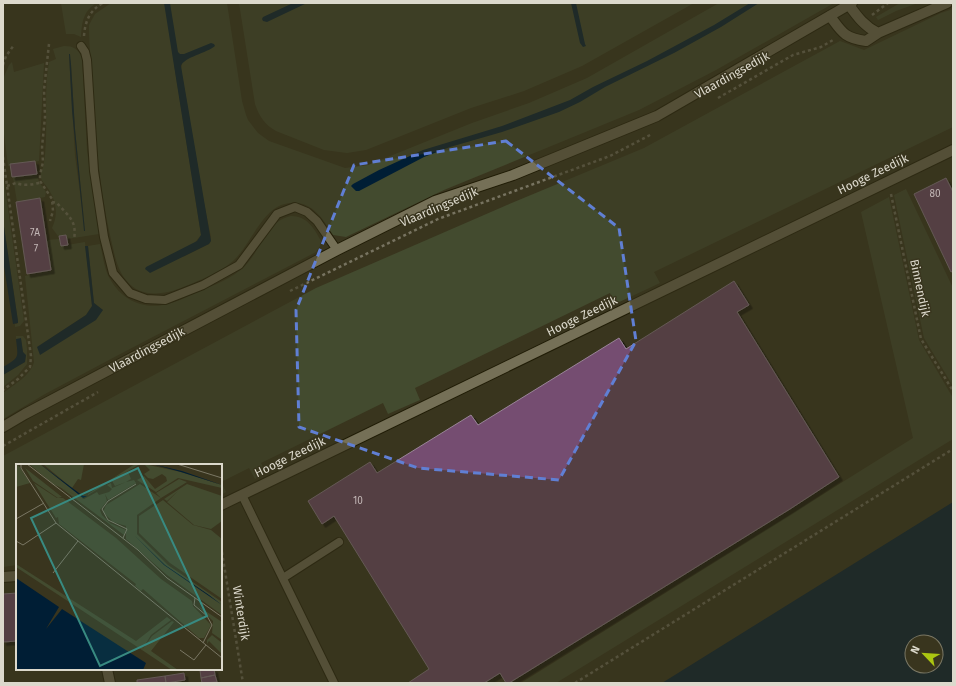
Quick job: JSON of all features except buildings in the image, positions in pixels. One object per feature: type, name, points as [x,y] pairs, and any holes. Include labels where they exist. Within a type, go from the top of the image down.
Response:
[{"type":"street","points":[[830,16],[844,34],[854,39],[866,41],[878,33],[946,3]]},
{"type":"street","points":[[850,4],[861,22],[871,30],[878,33]]},
{"type":"street","name":"Vlaardingsedijk","points":[[3,427],[336,250],[435,201],[513,175],[657,116],[850,4]]},
{"type":"street","name":"Hooge Zeedijk","points":[[222,505],[953,150]]},
{"type":"street","points":[[3,577],[16,576]]},
{"type":"street","points":[[107,670],[110,683]]},
{"type":"lane","points":[[81,46],[86,52],[87,60],[94,171],[104,237],[113,273],[130,293],[146,299],[165,300],[203,285],[239,265],[277,214],[295,207],[308,212],[336,250]]},
{"type":"lane","points":[[242,495],[334,683]]},
{"type":"lane","points":[[283,578],[339,542]]},
{"type":"path","points":[[81,46],[84,39],[88,17],[103,3]]},
{"type":"path","points":[[861,22],[888,3]]},
{"type":"path","name":"Vlaardingsedijk","points":[[712,101],[793,55],[821,47],[844,34]]},
{"type":"path","points":[[49,44],[44,90],[45,117],[42,147],[43,162],[40,175],[41,182],[52,199],[53,211],[50,221]]},
{"type":"path","points":[[3,65],[6,56],[14,45]]},
{"type":"path","name":"Vlaardingsedijk","points":[[287,292],[438,219],[610,156],[658,131]]},
{"type":"path","points":[[3,157],[31,356],[30,367],[3,390]]},
{"type":"path","points":[[7,186],[16,182],[23,185],[41,182]]},
{"type":"path","name":"Binnendijk","points":[[887,182],[892,197],[921,339],[953,391]]},
{"type":"path","points":[[52,202],[57,203],[70,215],[74,223],[74,240]]},
{"type":"path","points":[[3,446],[99,391]]},
{"type":"path","points":[[575,683],[953,449]]},
{"type":"path","name":"Winterdijk","points":[[222,553],[242,683]]},
{"type":"highlighted area","points":[[506,141],[619,228],[636,341],[559,480],[418,468],[299,427],[296,310],[354,165]]},
{"type":"green space","points":[[61,3],[96,3],[88,10],[84,18],[81,37],[74,34],[66,34]]},
{"type":"green space","points":[[111,3],[227,3],[242,101],[248,120],[258,133],[269,141],[345,168],[368,165],[472,123],[529,103],[587,78],[719,3],[834,3],[716,70],[639,110],[444,190],[346,237],[333,235],[318,214],[306,205],[290,203],[281,205],[267,215],[240,254],[229,264],[209,276],[187,286],[159,293],[145,292],[132,286],[120,270],[114,253],[99,167],[93,98],[89,25],[95,14]],"holes":[[[174,64],[182,64],[181,69],[211,237],[209,244],[183,257],[201,235]]]},
{"type":"green space","points":[[239,3],[694,3],[582,66],[524,91],[471,108],[366,150],[347,153],[324,150],[276,131],[263,120],[255,104]]},
{"type":"green space","points":[[900,3],[918,3],[896,11],[878,20],[876,17]]},
{"type":"green space","points":[[953,9],[953,127],[654,272],[660,283],[615,304],[610,293],[415,388],[420,400],[388,414],[383,403],[261,463],[266,473],[255,479],[249,468],[222,482],[222,464],[16,464],[16,565],[3,567],[3,456],[316,288],[507,205],[644,148],[840,41],[864,50],[941,13]]},
{"type":"green space","points":[[64,46],[73,47],[79,52],[82,58],[87,151],[99,234],[67,239],[66,235],[58,236],[52,228],[56,214],[54,199],[42,181],[41,176],[44,165],[46,138],[47,74],[49,62],[56,59],[53,49]],"holes":[[[69,54],[75,129],[85,231],[75,156]]]},
{"type":"green space","points":[[12,62],[14,72],[44,63],[39,161],[8,166],[3,126],[3,79],[9,65]]},
{"type":"green space","points":[[3,174],[24,321],[20,326],[15,327],[15,324],[17,324],[18,321],[3,220]]},
{"type":"green space","points":[[37,174],[39,182],[46,192],[45,197],[17,202],[13,177]]},
{"type":"green space","points":[[906,189],[953,288],[953,386],[924,338],[894,195]]},
{"type":"green space","points":[[889,197],[919,340],[953,398],[953,439],[556,683],[521,683],[913,438],[861,212]]},
{"type":"green space","points":[[291,216],[306,220],[316,232],[321,241],[316,252],[45,394],[3,419],[3,393],[26,375],[34,362],[25,276],[51,270],[47,240],[59,239],[61,246],[85,242],[92,306],[86,315],[37,347],[103,310],[94,303],[88,246],[100,244],[108,275],[115,286],[126,297],[139,304],[155,306],[163,305],[181,300],[240,271],[251,259],[270,230],[283,219]]},
{"type":"green space","points":[[16,336],[23,336],[26,340],[27,364],[18,375],[3,387],[3,375],[25,362],[26,356],[23,352],[21,339],[16,339]]},
{"type":"green space","points":[[222,484],[226,492],[222,494]]},
{"type":"water","points":[[164,3],[170,3],[178,52],[180,54],[184,54],[211,43],[215,46],[186,60],[181,66],[211,241],[209,244],[150,273],[145,269],[146,267],[197,241],[201,235]]},
{"type":"water","points":[[293,3],[307,3],[267,22],[263,21],[263,17]]},
{"type":"water","points":[[571,3],[576,3],[586,46],[583,47],[580,43]]},
{"type":"water","points":[[750,3],[759,3],[721,27],[674,53],[605,87],[580,102],[559,112],[502,132],[450,147],[424,157],[359,191],[356,191],[351,186],[379,170],[423,150],[502,126],[570,100],[714,25]]},
{"type":"water","points":[[69,54],[71,64],[75,129],[85,231],[72,111]]},
{"type":"water","points":[[3,220],[18,321],[18,323],[13,324],[3,260]]},
{"type":"water","points":[[85,246],[88,246],[94,303],[103,310],[96,320],[40,355],[37,347],[86,315],[92,306]]},
{"type":"water","points":[[21,338],[23,352],[26,355],[25,362],[3,375],[3,367],[17,356],[16,339]]},
{"type":"water","points":[[953,502],[953,683],[662,683]]}]
